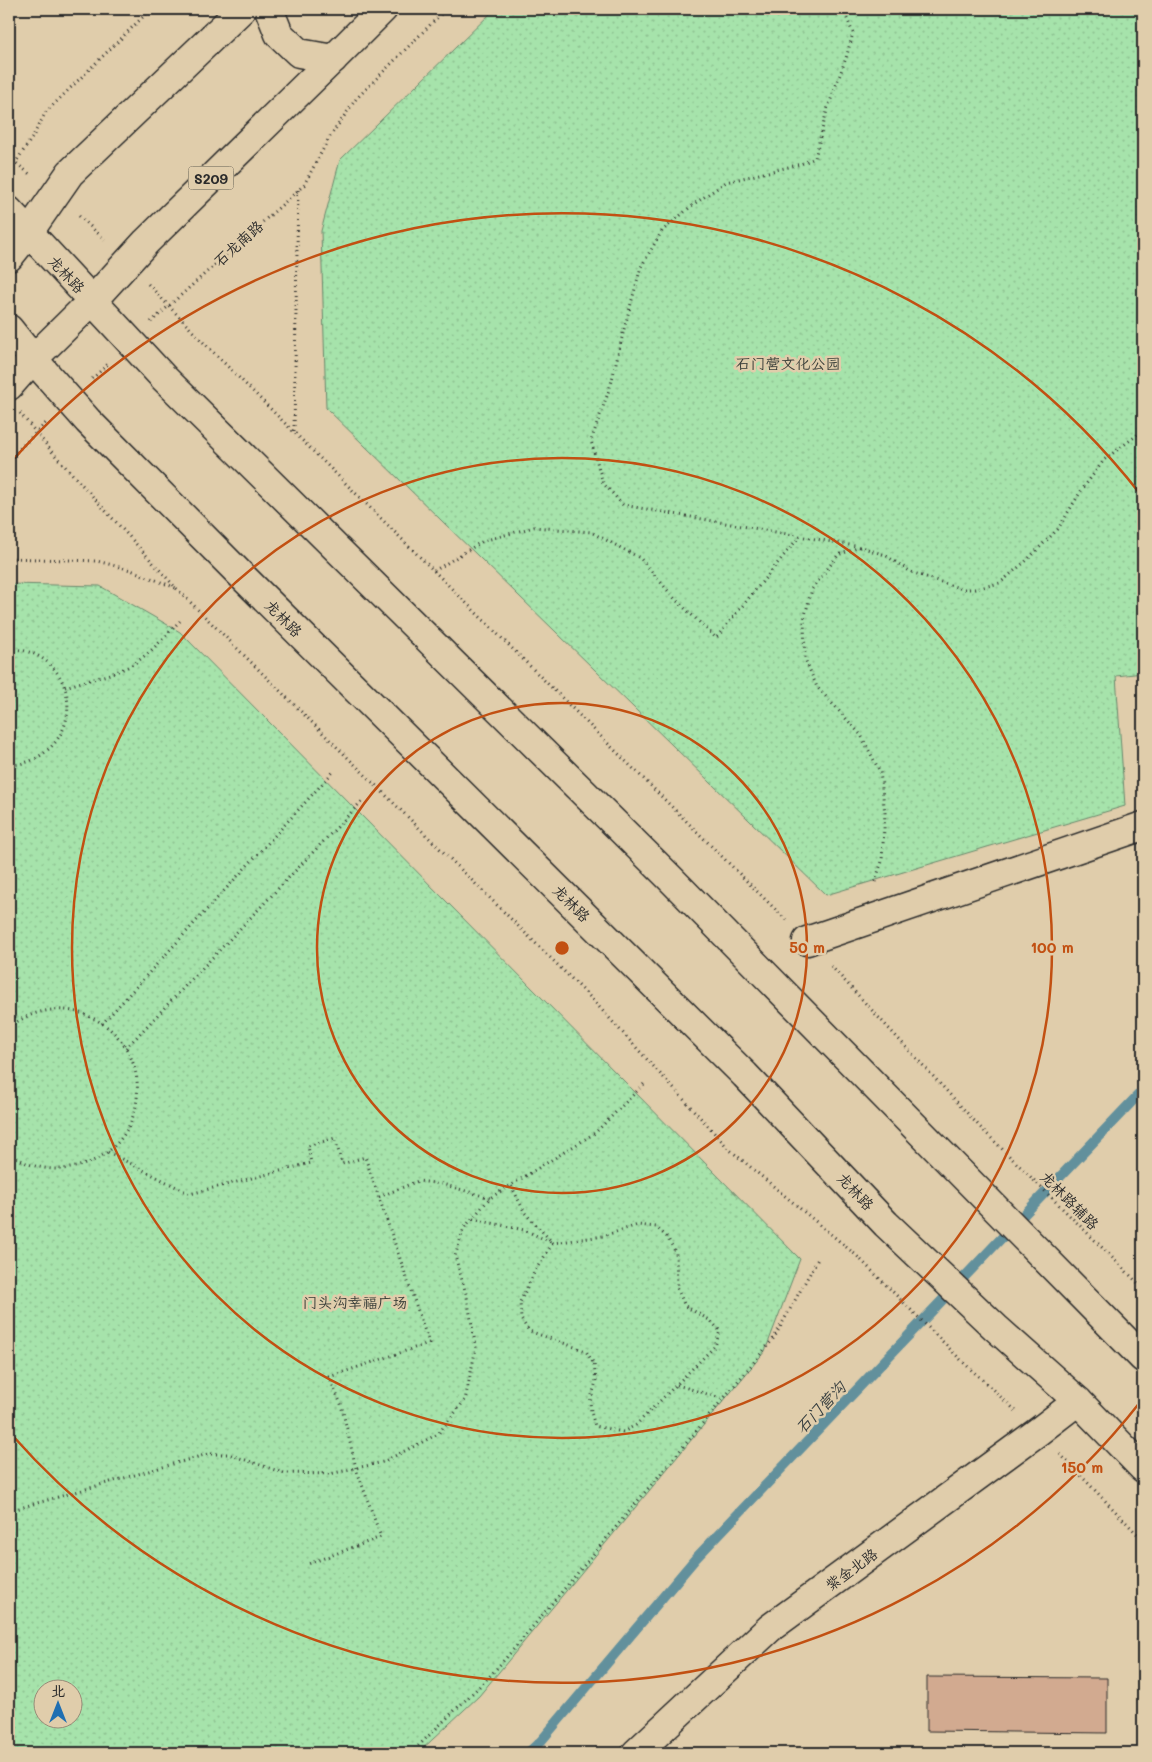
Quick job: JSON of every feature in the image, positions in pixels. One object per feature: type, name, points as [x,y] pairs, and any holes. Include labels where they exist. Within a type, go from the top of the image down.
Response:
[{"type":"main road","points":[[9,257],[70,173],[242,9]]},
{"type":"main road","points":[[269,9],[278,34],[299,53],[333,59]]},
{"type":"main road","name":"S209","points":[[92,301],[146,242],[383,9]]},
{"type":"main road","name":"龙林路","points":[[9,211],[171,385],[668,876],[1143,1358]]},
{"type":"main road","points":[[9,386],[33,359],[92,301]]},
{"type":"main road","name":"龙林路","points":[[9,329],[71,402],[243,577],[745,1075],[886,1224],[996,1328],[1078,1401],[1143,1468]]},
{"type":"main road","points":[[807,941],[1143,826]]},
{"type":"main road","name":"紫金北路","points":[[636,1753],[770,1628],[1078,1401]]},
{"type":"path","points":[[9,172],[32,138],[46,112],[151,9]]},
{"type":"path","name":"石龙南路","points":[[9,459],[36,432],[71,402],[169,305],[304,185],[329,138],[356,98],[446,9]]},
{"type":"path","points":[[843,9],[853,33],[827,110],[815,158],[802,164],[726,182],[694,204],[662,231],[641,267],[611,384],[591,441],[603,483],[623,505],[860,547],[885,555],[911,572],[954,587],[975,589],[1000,583],[1026,561],[1058,529],[1080,491],[1104,460],[1143,429]]},
{"type":"path","points":[[1138,9],[1143,18]]},
{"type":"path","points":[[294,432],[298,189]]},
{"type":"path","points":[[127,262],[202,341],[807,941]]},
{"type":"path","points":[[20,412],[177,589],[582,988],[730,1150],[857,1256],[964,1363]]},
{"type":"path","points":[[434,571],[483,541],[534,527],[591,532],[640,558],[675,599],[716,638],[800,536]]},
{"type":"path","points":[[860,547],[838,555],[812,589],[804,619],[805,659],[816,687],[861,735],[880,772],[885,813],[882,861],[874,887]]},
{"type":"path","points":[[9,558],[97,561],[131,570],[177,589]]},
{"type":"path","points":[[65,687],[105,675],[134,663],[161,641],[180,621]]},
{"type":"path","points":[[9,648],[19,648],[37,654],[52,665],[63,681],[68,698],[68,718],[62,735],[48,751],[31,761],[9,765]]},
{"type":"path","points":[[102,1024],[334,772]]},
{"type":"path","points":[[126,1048],[362,801]]},
{"type":"path","name":"龙林路辅路","points":[[807,941],[980,1127],[1143,1288]]},
{"type":"path","points":[[9,1010],[18,1020]]},
{"type":"path","points":[[9,1027],[18,1020],[42,1011],[69,1010],[94,1018],[116,1034],[126,1048],[131,1056],[138,1082],[136,1108],[126,1133],[108,1152],[84,1165],[58,1170],[32,1165],[9,1152]]},
{"type":"path","points":[[9,1511],[208,1454],[228,1454],[284,1473],[330,1474],[383,1462],[438,1434],[465,1400],[476,1348],[467,1297],[455,1256],[464,1228],[490,1198],[595,1133],[645,1083]]},
{"type":"path","points":[[108,1152],[190,1194],[311,1163],[308,1146],[336,1138],[342,1164],[365,1157],[428,1343],[329,1378],[340,1404],[356,1468],[381,1537],[308,1564]]},
{"type":"path","points":[[379,1197],[418,1181],[442,1184],[490,1198]]},
{"type":"path","points":[[511,1185],[525,1213],[553,1242]]},
{"type":"path","points":[[472,1219],[524,1230],[553,1242],[603,1236],[638,1225],[656,1227],[667,1237],[676,1253],[677,1288],[684,1306],[710,1321],[720,1331],[715,1346],[636,1425],[623,1432],[595,1426],[590,1402],[596,1382],[594,1364],[586,1351],[529,1331],[521,1319],[520,1302],[534,1271],[553,1242]]},
{"type":"path","points":[[411,1753],[489,1677],[519,1644],[724,1399],[774,1338],[819,1257]]},
{"type":"path","points":[[677,1385],[724,1399]]},
{"type":"green space","name":"石门营文化公园","points":[[495,9],[1143,9],[1143,673],[1116,676],[1125,806],[826,895],[326,408],[321,231],[340,160]]},
{"type":"green space","name":"门头沟幸福广场","points":[[9,584],[100,586],[180,632],[800,1259],[765,1351],[479,1696],[418,1753],[9,1753]]},
{"type":"building","points":[[927,1677],[1107,1678],[1107,1733],[927,1731]]},
{"type":"waterway","name":"石门营沟","points":[[528,1753],[541,1741],[696,1558],[1143,1090]]}]
